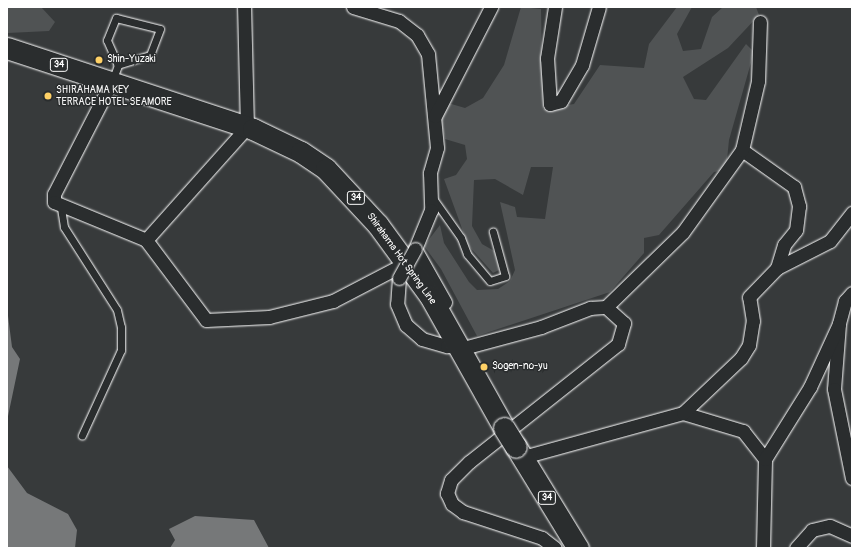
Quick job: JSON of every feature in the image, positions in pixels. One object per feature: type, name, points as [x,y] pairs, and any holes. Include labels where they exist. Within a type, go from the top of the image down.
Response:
[{"type":"main road","name":"Shirahama Hot Spring Line","points":[[7,48],[114,74],[247,127],[301,152],[326,169],[378,225],[430,296],[504,428],[578,548]]},
{"type":"street","points":[[146,240],[247,127],[244,7]]},
{"type":"street","points":[[353,7],[399,22],[417,34],[428,54],[437,148],[430,172],[431,196],[428,225],[406,264],[397,304],[406,325],[422,339],[457,346],[541,327],[590,308],[606,307],[683,232],[742,150],[758,81],[760,22]]},
{"type":"street","points":[[434,116],[491,7]]},
{"type":"street","points":[[554,7],[547,58],[550,104],[561,101],[582,64],[599,7]]},
{"type":"street","points":[[114,74],[54,194],[54,202],[61,208],[146,240],[206,320],[269,317],[333,301],[406,264]]},
{"type":"street","points":[[742,150],[794,187],[799,206],[796,230],[784,245],[777,268]]},
{"type":"street","points":[[519,452],[683,413],[741,358],[749,345],[753,321],[749,297],[777,268],[830,241],[852,212]]},
{"type":"street","points":[[763,548],[765,459],[810,387],[839,324],[845,301],[852,293]]},
{"type":"street","points":[[555,548],[542,538],[463,512],[452,504],[447,493],[451,480],[469,462],[618,344],[624,323],[606,307]]},
{"type":"street","points":[[839,324],[834,389],[852,478]]},
{"type":"street","points":[[683,413],[743,432],[765,459]]},
{"type":"street","points":[[796,548],[812,530],[830,526],[852,536]]},
{"type":"lane","points":[[116,18],[160,29],[150,55],[114,74],[106,40],[116,18]]},
{"type":"lane","points":[[431,196],[461,238],[467,254],[490,281],[505,276],[493,232]]},
{"type":"lane","points":[[61,208],[64,227],[117,310],[121,327],[120,350],[82,436]]},
{"type":"shaded area","points":[[7,7],[41,7],[55,22],[49,31],[8,33]]},
{"type":"shaded area","points":[[521,7],[541,9],[543,109],[574,104],[600,65],[644,68],[649,44],[677,7],[692,7],[677,34],[683,51],[701,49],[712,17],[723,7],[756,7],[759,15],[728,48],[683,77],[694,99],[706,100],[746,44],[754,52],[729,140],[726,170],[714,172],[659,235],[644,238],[644,253],[610,292],[477,336],[441,269],[424,246],[440,225],[444,243],[469,282],[477,290],[498,289],[510,281],[515,270],[500,202],[515,207],[517,217],[545,219],[553,167],[531,167],[523,195],[495,179],[474,180],[472,226],[482,244],[496,252],[499,270],[493,273],[468,245],[444,179],[456,175],[467,159],[465,145],[445,139],[441,118],[448,103],[465,108],[483,98],[504,65]]},
{"type":"shaded area","points":[[7,308],[12,347],[20,359],[7,421]]},
{"type":"shaded area","points":[[7,466],[27,493],[68,514],[77,530],[75,548],[7,548]]},
{"type":"shaded area","points":[[195,516],[254,520],[269,548],[170,548],[175,540],[169,529]]},
{"type":"place","name":"Shin-Yuzaki","points":[[99,60]]},
{"type":"place","name":"SHIRAHAMA KEY TERRACE HOTEL SEAMORE","points":[[48,96]]},
{"type":"place","name":"Sogen-no-yu","points":[[484,367]]}]
